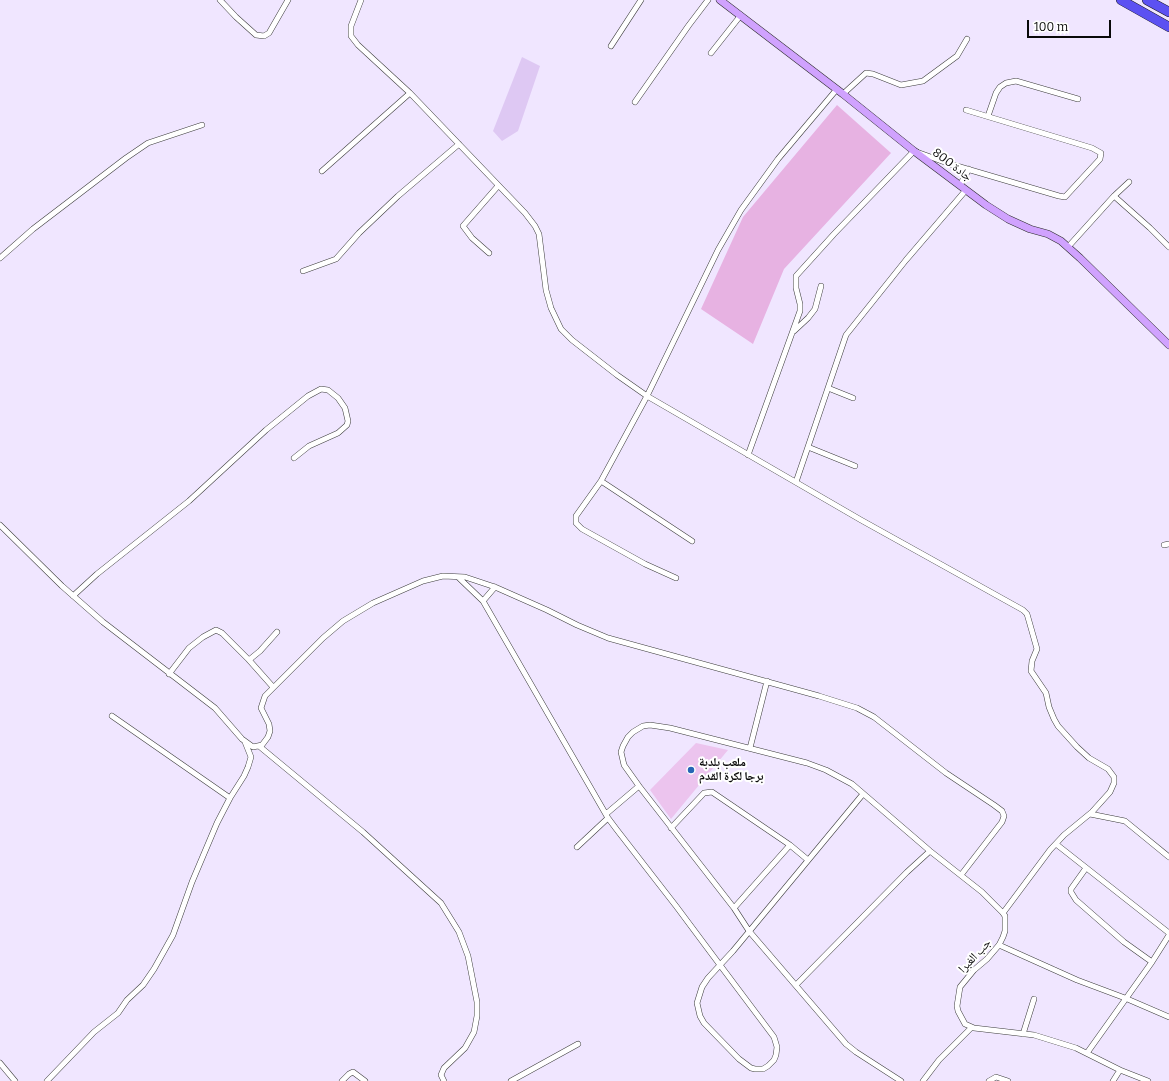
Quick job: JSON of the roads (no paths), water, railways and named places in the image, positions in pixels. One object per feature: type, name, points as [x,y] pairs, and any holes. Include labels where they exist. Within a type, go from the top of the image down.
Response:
[{"type":"highway","points":[[1121,0],[1169,27]]},
{"type":"highway","points":[[1147,0],[1169,12]]},
{"type":"main road","name":"جادة 800","points":[[720,0],[840,91],[914,151],[963,188],[1008,219],[1030,229],[1048,234],[1061,241],[1169,345]]},
{"type":"street","points":[[220,0],[256,35],[264,36],[269,33],[288,0]]},
{"type":"street","points":[[361,0],[351,26],[351,36],[358,45],[410,93],[525,213],[537,229],[540,239],[546,290],[553,314],[561,329],[589,354],[647,396],[900,543],[1023,610],[1027,614],[1037,649],[1031,664],[1031,671],[1046,693],[1049,707],[1054,719],[1088,758],[1108,769],[1114,777],[1114,783],[1110,792],[1090,814],[1064,835],[1056,844],[1003,913],[982,892],[930,851],[852,784],[826,770],[807,763],[658,725],[643,726],[628,737],[623,746],[622,752],[624,765],[638,786],[734,908],[749,931],[846,1044],[901,1081]]},
{"type":"street","points":[[611,46],[641,0]]},
{"type":"street","points":[[635,102],[689,24],[708,0]]},
{"type":"street","points":[[711,53],[741,15]]},
{"type":"street","points":[[676,578],[646,564],[582,529],[575,521],[576,516],[601,481],[647,396],[718,250],[741,210],[778,159],[840,91],[866,73],[873,74],[901,85],[923,80],[957,56],[967,39]]},
{"type":"street","points":[[988,116],[996,93],[1000,87],[1006,83],[1016,81],[1078,99]]},
{"type":"street","points":[[322,171],[410,93]]},
{"type":"street","points":[[748,455],[800,307],[796,288],[796,276],[914,151],[1059,196],[1065,196],[1100,159],[1101,153],[1092,148],[966,110]]},
{"type":"street","points":[[0,258],[67,203],[148,143],[202,125]]},
{"type":"street","points":[[303,271],[336,259],[350,241],[459,144]]},
{"type":"street","points":[[796,482],[846,335],[963,188],[969,169]]},
{"type":"street","points":[[1068,247],[1128,182]]},
{"type":"street","points":[[489,252],[472,238],[464,226],[498,186]]},
{"type":"street","points":[[1114,196],[1169,247]]},
{"type":"street","points":[[790,334],[808,318],[815,308],[821,286]]},
{"type":"street","points":[[828,388],[853,398]]},
{"type":"street","points":[[73,596],[96,574],[189,501],[266,430],[308,396],[321,389],[328,390],[338,398],[345,408],[348,421],[347,425],[338,433],[309,446],[294,458]]},
{"type":"street","points":[[808,447],[855,466]]},
{"type":"street","points":[[601,481],[692,541]]},
{"type":"street","points":[[0,525],[47,573],[73,596],[103,622],[215,708],[245,742],[253,747],[259,746],[268,737],[270,728],[262,712],[261,705],[265,696],[343,621],[373,602],[423,581],[443,576],[465,577],[495,587],[608,638],[840,702],[869,714],[881,721],[946,773],[1002,811],[1004,816],[1002,822],[961,875]]},
{"type":"street","points":[[458,577],[483,601],[607,816],[720,964],[777,1042],[778,1047],[771,1064],[765,1068],[751,1068],[739,1059],[704,1023],[700,1016],[697,1003],[702,987],[708,978],[720,964],[733,951],[863,794]]},
{"type":"street","points":[[483,601],[495,587]]},
{"type":"street","points":[[169,674],[190,648],[203,637],[216,630],[222,633],[273,687]]},
{"type":"street","points":[[249,660],[260,651],[277,632]]},
{"type":"street","points":[[750,748],[766,681]]},
{"type":"street","points":[[112,716],[230,798]]},
{"type":"street","points":[[47,1081],[94,1032],[118,1013],[127,1000],[143,985],[151,974],[173,934],[206,847],[230,798],[244,776],[250,762],[251,757],[245,742]]},
{"type":"street","points":[[259,746],[363,832],[441,903],[459,932],[468,956],[477,1016],[474,1032],[465,1048],[444,1068],[441,1075],[444,1081]]},
{"type":"street","points":[[577,847],[638,786]]},
{"type":"street","points":[[671,828],[704,793],[710,792],[730,803],[808,860]]},
{"type":"street","points":[[1090,814],[1125,820],[1169,857]]},
{"type":"street","points":[[1056,844],[1169,934],[1152,962],[1087,1053]]},
{"type":"street","points":[[734,908],[790,846]]},
{"type":"street","points":[[796,985],[907,872],[930,851]]},
{"type":"street","points":[[1086,868],[1071,892],[1076,900],[1124,942],[1152,962]]},
{"type":"street","name":"جب الغبرا","points":[[971,1028],[963,1022],[958,1011],[960,987],[974,970],[987,959],[999,945],[1005,930],[1005,916],[1003,913]]},
{"type":"street","points":[[999,945],[1077,980],[1125,998],[1169,1017]]},
{"type":"street","points":[[1023,1034],[1034,999]]},
{"type":"street","points":[[923,1081],[939,1060],[971,1028],[1034,1035],[1076,1048],[1120,1070],[1148,1081]]},
{"type":"street","points":[[511,1081],[578,1044]]},
{"type":"street","points":[[0,1063],[15,1081]]},
{"type":"street","points":[[1113,1081],[1120,1070]]},
{"type":"street","points":[[342,1081],[353,1072],[365,1081]]},
{"type":"street","points":[[989,1081],[996,1078],[1008,1081]]},
{"type":"place","name":"ملعب بلدبة برجا لكرة القدم","points":[[691,770]]}]
